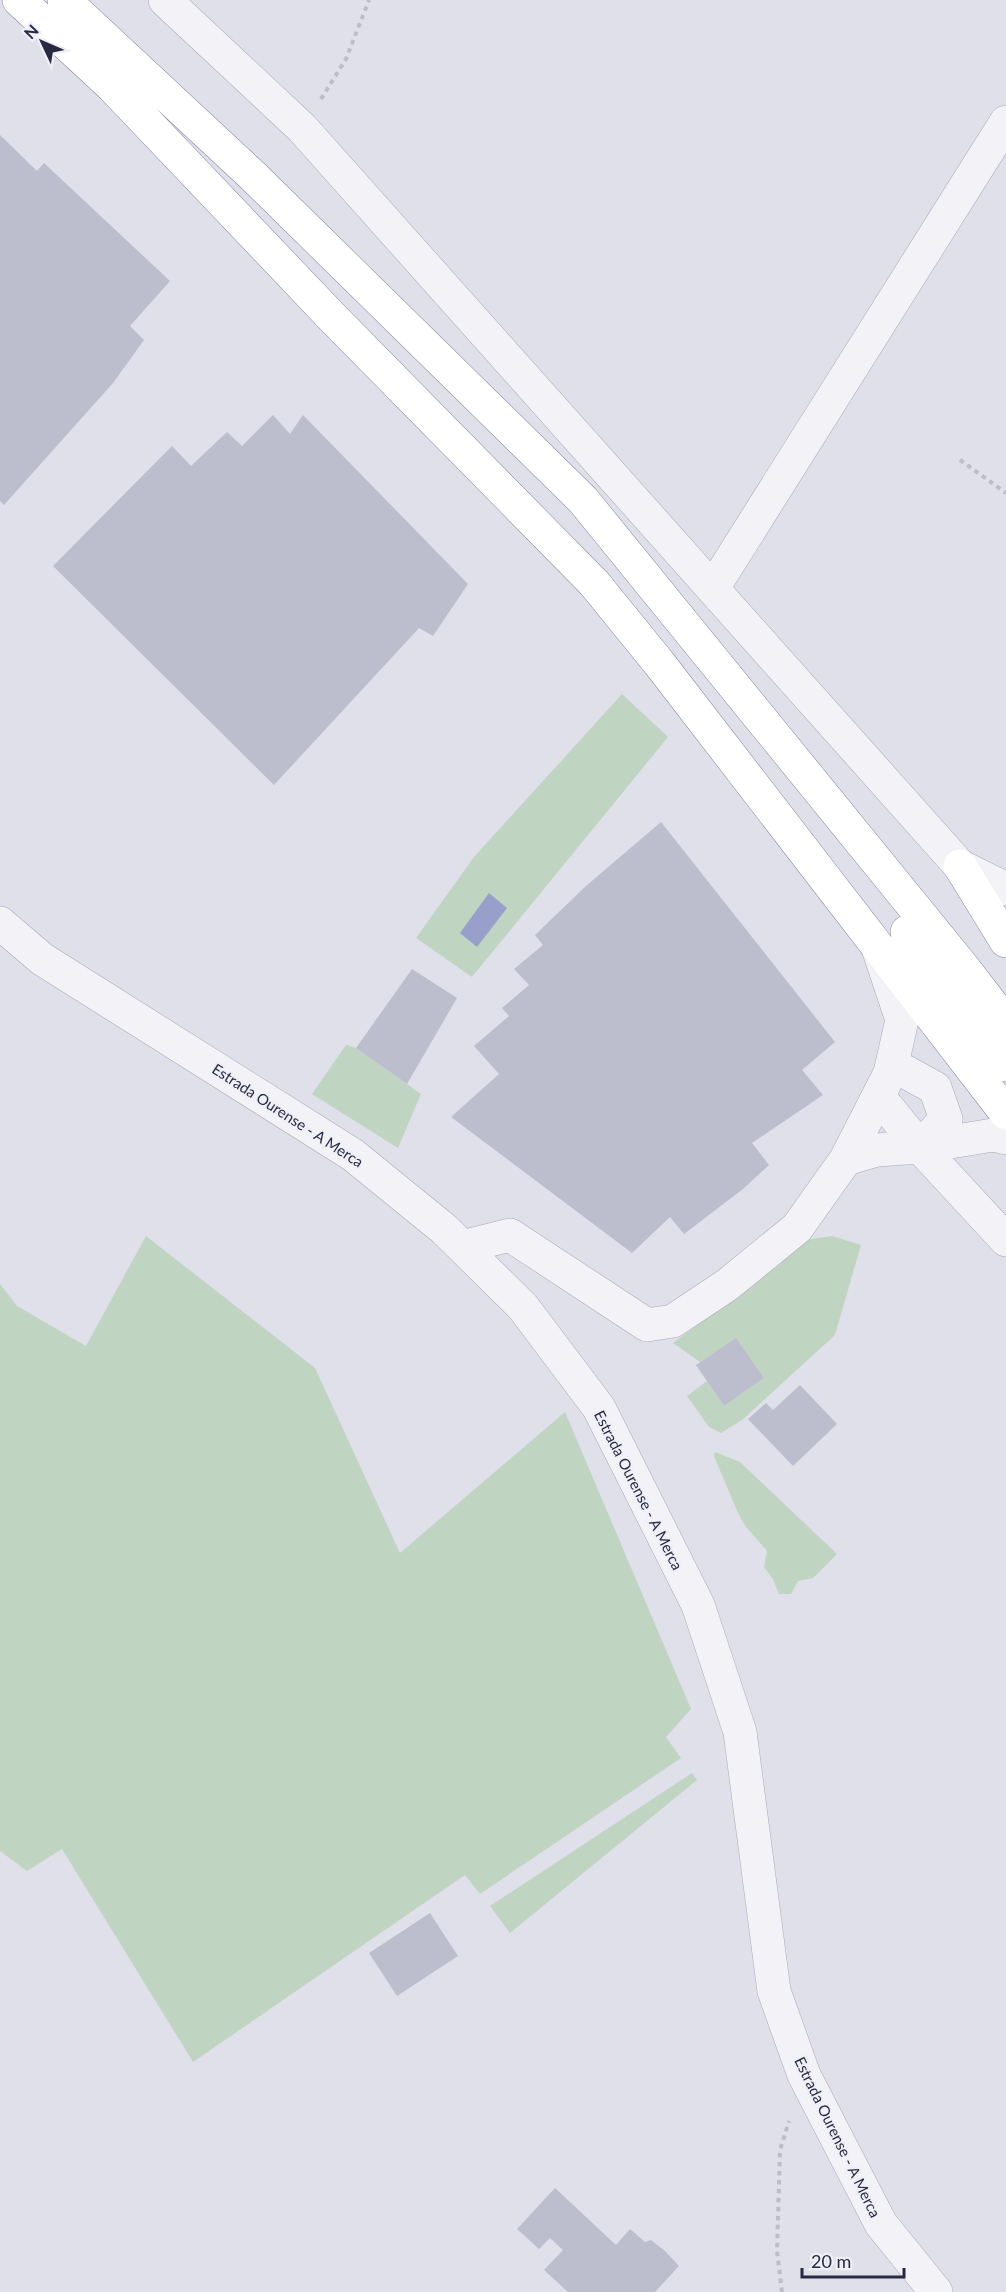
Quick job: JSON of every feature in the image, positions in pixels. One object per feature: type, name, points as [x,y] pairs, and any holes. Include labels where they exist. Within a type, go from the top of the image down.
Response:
[{"type":"highway","points":[[19,0],[113,87],[330,315],[594,583],[659,663],[1006,1113]]},
{"type":"highway","points":[[64,0],[253,176],[583,500],[732,686],[951,952],[1006,1023]]},
{"type":"highway","points":[[732,686],[885,903],[1006,1065]]},
{"type":"highway","points":[[960,866],[1006,941]]},
{"type":"street","points":[[165,0],[302,128],[960,866],[1006,889]]},
{"type":"street","points":[[713,588],[1006,122]]},
{"type":"street","name":"Estrada Ourense - A Merca","points":[[0,922],[42,959],[353,1155],[444,1229],[523,1307],[599,1408],[698,1605],[740,1732],[774,1991],[804,2075],[881,2224],[936,2292]]},
{"type":"street","points":[[462,1247],[510,1235],[647,1325],[673,1321],[727,1285],[797,1228],[846,1159],[884,1085],[902,1020],[878,949]]},
{"type":"street","points":[[884,1085],[904,1071],[935,1088],[946,1119],[920,1147]]},
{"type":"street","points":[[884,1085],[920,1147],[1006,1240]]},
{"type":"street","points":[[846,1159],[877,1150],[920,1147],[993,1135],[1006,1138]]},
{"type":"path","points":[[302,128],[346,59],[369,0]]},
{"type":"path","points":[[960,460],[1006,494]]},
{"type":"path","points":[[782,2292],[777,2251],[780,2150],[804,2075]]},
{"type":"green space","points":[[622,694],[668,737],[472,977],[416,938],[474,857]]},
{"type":"green space","points":[[346,1045],[356,1048],[421,1094],[398,1148],[312,1094]]},
{"type":"green space","points":[[146,1236],[315,1368],[400,1553],[565,1412],[691,1709],[666,1737],[681,1758],[480,1894],[465,1875],[193,2062],[62,1849],[27,1871],[0,1851],[0,1284],[17,1306],[86,1346]]},
{"type":"green space","points":[[832,1236],[861,1245],[835,1335],[742,1420],[721,1433],[709,1427],[687,1396],[707,1381],[724,1406],[764,1378],[736,1339],[700,1362],[673,1343],[778,1266],[804,1240]]},
{"type":"green space","points":[[715,1452],[740,1462],[837,1554],[813,1578],[798,1581],[791,1594],[779,1594],[773,1579],[764,1567],[767,1551],[746,1527],[738,1513],[714,1456]]},
{"type":"green space","points":[[692,1773],[697,1780],[510,1933],[490,1906]]},
{"type":"water","points":[[489,893],[507,908],[477,947],[460,933]]},
{"type":"building","points":[[0,135],[37,171],[44,163],[170,281],[130,326],[144,340],[113,383],[4,505],[0,501]]},
{"type":"building","points":[[273,415],[290,434],[303,415],[468,584],[433,636],[419,628],[274,785],[53,566],[172,446],[191,466],[227,432],[242,446]]},
{"type":"building","points":[[661,822],[835,1042],[802,1070],[823,1095],[752,1143],[769,1165],[743,1189],[684,1234],[670,1217],[632,1253],[451,1117],[499,1074],[474,1046],[509,1016],[502,1008],[529,985],[514,969],[543,945],[535,935],[586,886]]},
{"type":"building","points":[[412,969],[457,998],[407,1084],[356,1048]]},
{"type":"building","points":[[736,1338],[764,1378],[724,1406],[696,1365]]},
{"type":"building","points":[[800,1385],[837,1424],[793,1466],[748,1419],[766,1403],[773,1410]]},
{"type":"building","points":[[430,1913],[458,1956],[397,1996],[369,1953]]},
{"type":"building","points":[[555,2188],[616,2245],[630,2229],[645,2242],[651,2240],[679,2266],[655,2292],[568,2292],[544,2270],[563,2250],[550,2238],[539,2249],[517,2229]]}]
